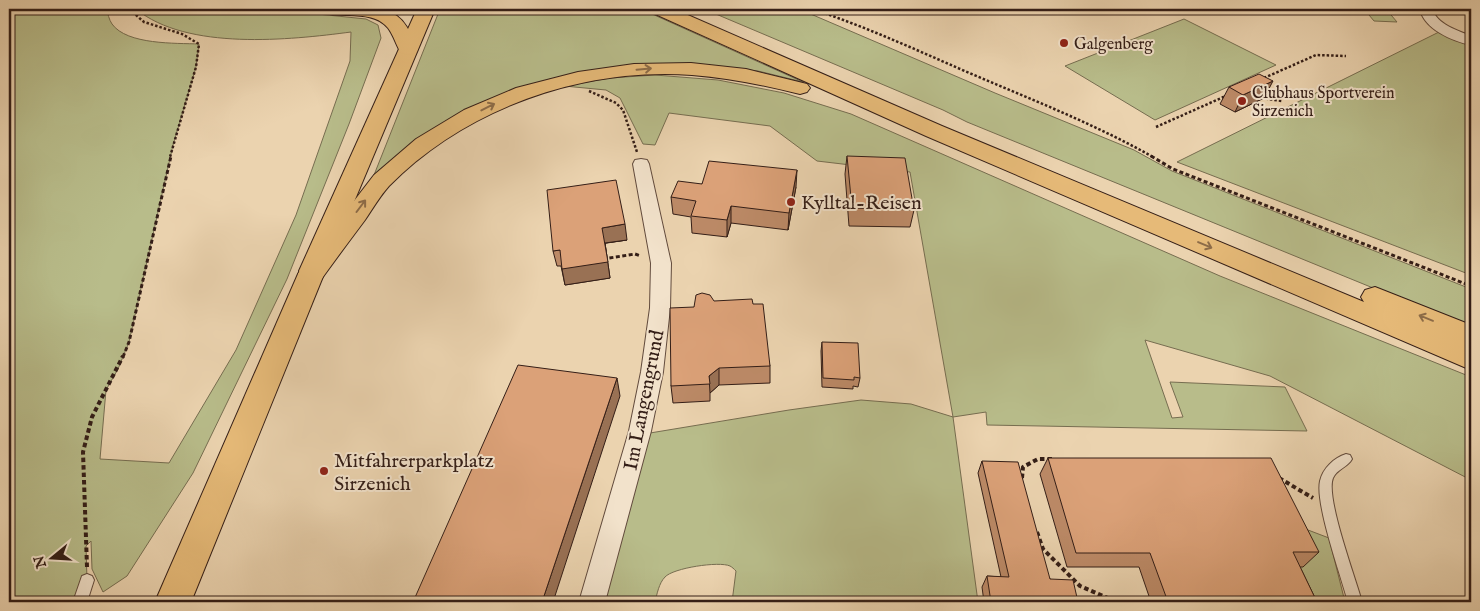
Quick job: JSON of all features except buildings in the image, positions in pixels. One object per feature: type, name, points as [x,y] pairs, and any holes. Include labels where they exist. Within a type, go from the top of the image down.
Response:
[{"type":"main road","points":[[330,9],[374,13],[385,16],[397,27],[408,49]]},
{"type":"main road","points":[[172,602],[426,9]]},
{"type":"main road","points":[[659,9],[934,131],[1471,358]]},
{"type":"main road","points":[[688,9],[923,112],[1471,337]]},
{"type":"main road","points":[[311,274],[381,180],[404,160],[448,127],[489,106],[563,80],[649,68],[698,69],[738,73],[766,77],[934,131]]},
{"type":"street","points":[[1426,9],[1428,16],[1439,26],[1471,41]]},
{"type":"street","name":"Im Langengrund","points":[[592,602],[640,434],[650,382],[660,308],[661,263],[642,164]]},
{"type":"lane","points":[[1346,459],[1336,464],[1325,483],[1328,508],[1355,602]]},
{"type":"lane","points":[[80,602],[87,580]]},
{"type":"path","points":[[87,580],[83,452],[92,417],[118,369],[129,342],[173,146],[196,67],[199,44],[182,34],[144,22],[128,9]]},
{"type":"path","points":[[812,9],[845,20],[1002,87],[1128,143],[1172,169],[1471,286]]},
{"type":"path","points":[[1257,82],[1316,55],[1346,56]]},
{"type":"path","points":[[583,90],[590,91],[616,103],[623,110],[642,164]]},
{"type":"path","points":[[1156,127],[1232,93]]},
{"type":"path","points":[[1266,95],[1260,97],[1267,100],[1282,101]]},
{"type":"path","points":[[598,260],[635,254],[661,263]]},
{"type":"path","points":[[1021,483],[1024,467],[1038,459],[1058,459]]},
{"type":"path","points":[[1272,474],[1328,508]]},
{"type":"path","points":[[1036,530],[1043,549],[1080,586],[1117,602]]},
{"type":"green space","points":[[9,9],[106,9],[112,24],[119,31],[129,36],[165,43],[199,44],[196,67],[173,145],[129,342],[118,369],[106,390],[100,459],[169,463],[236,350],[296,215],[350,61],[351,32],[299,38],[240,39],[210,37],[183,31],[157,22],[136,9],[269,9],[366,19],[378,25],[381,38],[287,279],[193,473],[127,576],[103,592],[92,569],[91,541],[86,546],[87,580],[81,599],[105,602],[9,602]]},
{"type":"green space","points":[[440,9],[641,9],[803,82],[758,71],[693,64],[550,79],[374,175]]},
{"type":"green space","points":[[704,9],[799,9],[1134,150],[1172,171],[1471,289],[1471,328],[967,122],[943,110]]},
{"type":"green space","points":[[1364,9],[1386,9],[1397,22],[1374,21]]},
{"type":"green space","points":[[1184,19],[1276,65],[1155,120],[1065,66]]},
{"type":"green space","points":[[1441,31],[1471,44],[1471,275],[1177,162]]},
{"type":"green space","points":[[655,75],[718,80],[784,93],[851,114],[1220,276],[1471,377],[1471,480],[1270,376],[1145,340],[1172,418],[1183,417],[1170,382],[1285,387],[1307,431],[987,425],[986,412],[953,417],[910,172],[817,161],[770,126],[669,113],[655,145],[643,144],[620,98],[606,90],[564,86],[610,78]]},
{"type":"green space","points":[[861,400],[911,404],[953,417],[978,602],[732,602],[736,571],[730,566],[716,564],[686,568],[665,577],[661,582],[655,602],[602,602],[650,433]]},
{"type":"green space","points":[[1308,530],[1329,538],[1345,602],[1294,602],[1280,567],[1303,566],[1287,533]]},
{"type":"place","name":"Galgenberg","points":[[1064,43]]},
{"type":"place","name":"Clubhaus Sportverein Sirzenich","points":[[1242,101]]},
{"type":"place","name":"Kylltal-Reisen","points":[[791,202]]},
{"type":"place","name":"Mitfahrerparkplatz Sirzenich","points":[[324,471]]}]
